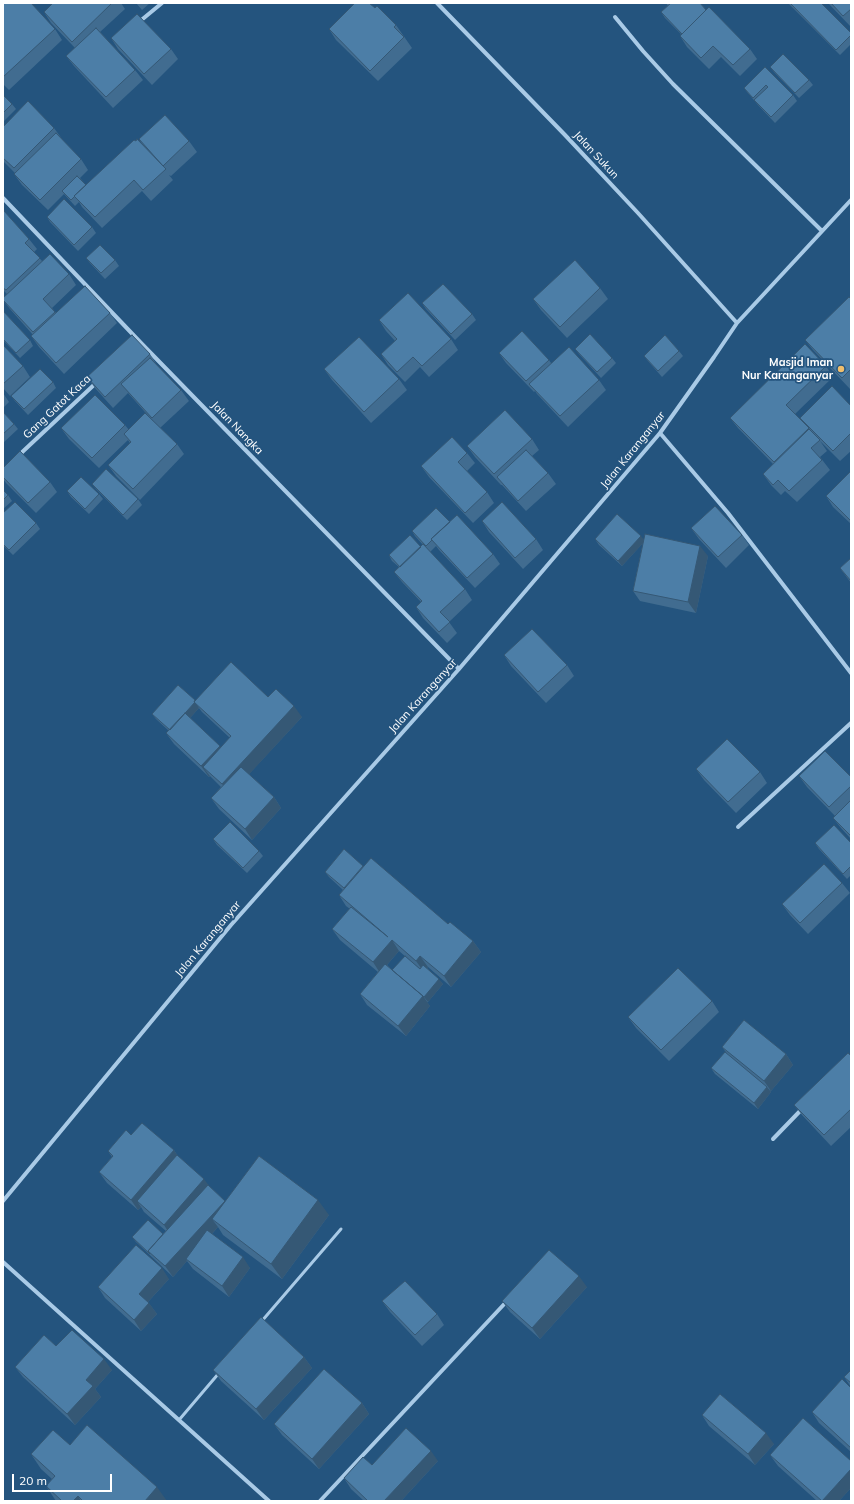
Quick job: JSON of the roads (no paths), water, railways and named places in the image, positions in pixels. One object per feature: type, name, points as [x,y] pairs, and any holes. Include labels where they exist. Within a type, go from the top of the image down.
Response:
[{"type":"street","points":[[134,26],[162,3]]},
{"type":"street","name":"Jalan Sukun","points":[[437,3],[575,146],[736,323]]},
{"type":"street","points":[[615,18],[673,84],[822,231]]},
{"type":"street","name":"Jalan Nangka","points":[[3,198],[459,669]]},
{"type":"street","name":"Jalan Karanganyar","points":[[3,1201],[231,925],[459,669],[660,433],[714,357],[736,323],[851,200]]},
{"type":"street","points":[[135,348],[141,342]]},
{"type":"street","name":"Gang Gatot Kaca","points":[[13,460],[100,380]]},
{"type":"street","points":[[660,433],[728,513],[851,673]]},
{"type":"street","points":[[738,827],[851,723]]},
{"type":"street","points":[[773,1139],[804,1107]]},
{"type":"street","points":[[3,1262],[269,1501]]},
{"type":"street","points":[[320,1501],[511,1297]]},
{"type":"lane","points":[[260,1324],[341,1229]]},
{"type":"lane","points":[[179,1420],[219,1372]]},
{"type":"place","name":"Masjid Iman Nur Karanganyar","points":[[841,369]]}]
